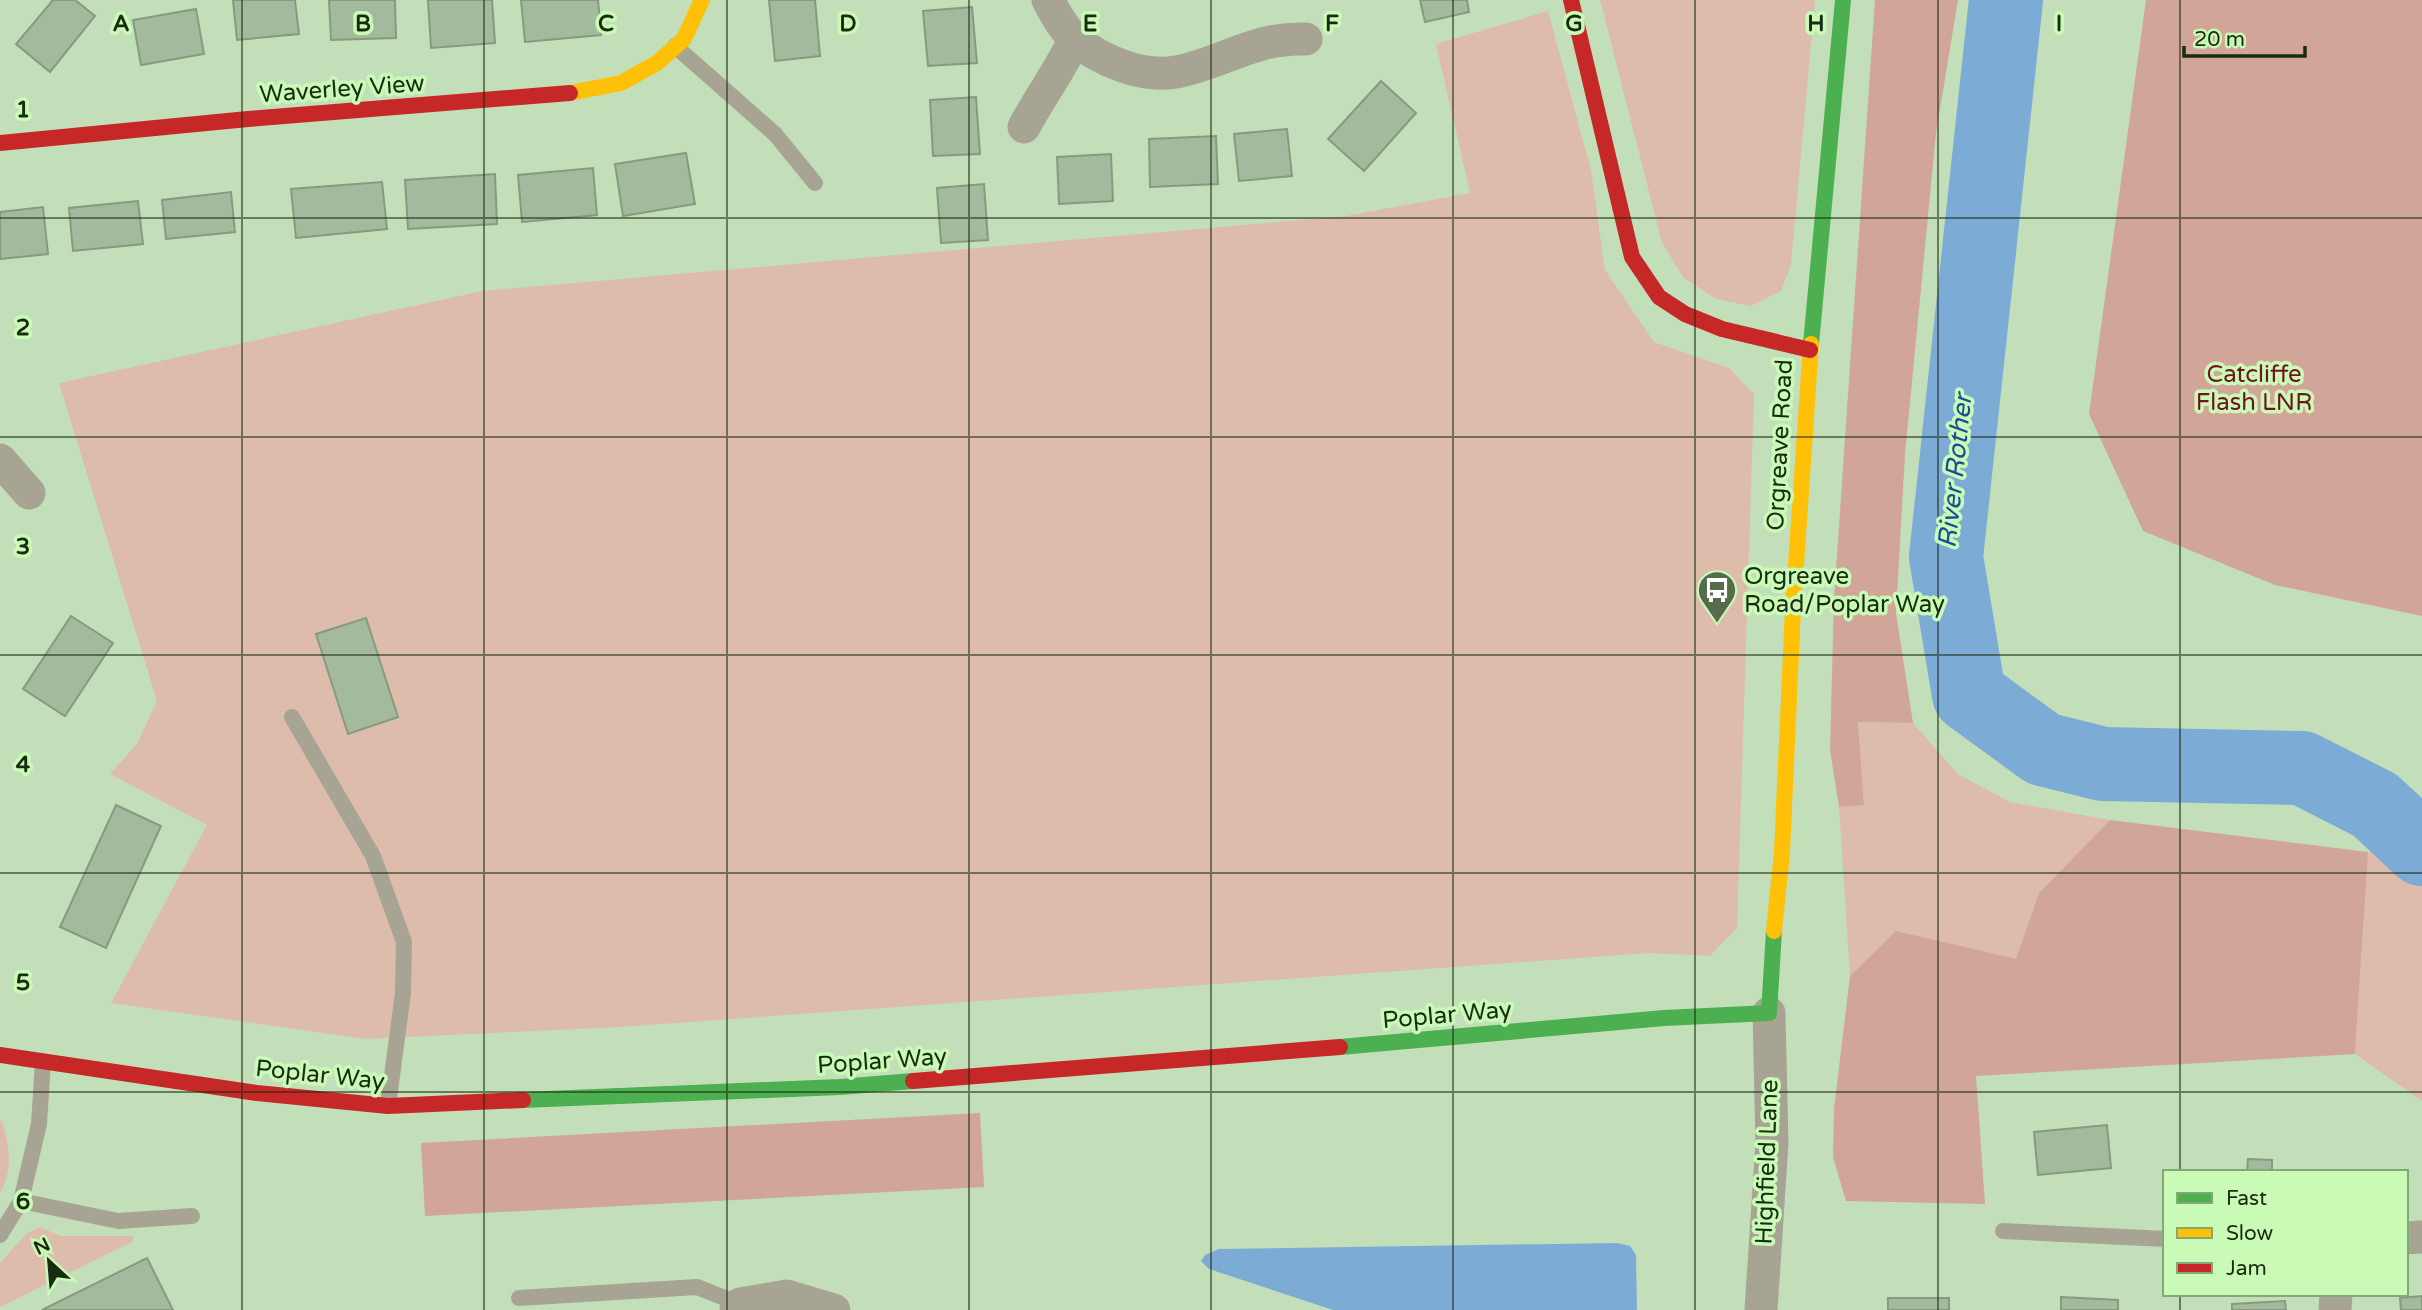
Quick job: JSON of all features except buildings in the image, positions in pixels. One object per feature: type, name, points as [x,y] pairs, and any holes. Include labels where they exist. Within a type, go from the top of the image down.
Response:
[{"type":"main road","name":"Waverley View","points":[[0,143],[248,119],[563,95],[621,83],[657,63],[684,39],[702,0]]},
{"type":"main road","name":"Orgreave Road","points":[[1571,0],[1632,257],[1659,297],[1685,314],[1721,329],[1810,350],[1793,609],[1782,852],[1776,895],[1769,1013]]},
{"type":"main road","points":[[1810,350],[1843,0]]},
{"type":"main road","name":"Poplar Way","points":[[0,1055],[257,1093],[387,1106],[840,1087],[1370,1045],[1664,1018],[1769,1013]]},
{"type":"street","points":[[1048,0],[1074,39],[1102,57],[1140,71],[1175,72],[1259,43],[1288,38],[1306,39]]},
{"type":"street","points":[[1024,127],[1063,63],[1074,39]]},
{"type":"street","points":[[0,460],[29,493]]},
{"type":"street","name":"Highfield Lane","points":[[1762,1310],[1772,1143],[1769,1013]]},
{"type":"street","points":[[738,1307],[787,1296],[834,1310]]},
{"type":"lane","points":[[675,46],[775,134],[815,183]]},
{"type":"lane","points":[[292,717],[373,856],[404,942],[403,993],[387,1106]]},
{"type":"lane","points":[[0,1235],[21,1201],[39,1124],[43,1062]]},
{"type":"lane","points":[[21,1201],[118,1221],[192,1216]]},
{"type":"lane","points":[[2003,1231],[2163,1239]]},
{"type":"lane","points":[[519,1298],[697,1287],[738,1307]]},
{"type":"shaded area","points":[[1600,0],[1815,0],[1791,265],[1781,291],[1751,306],[1716,299],[1683,277],[1662,243]]},
{"type":"shaded area","points":[[1548,11],[1591,170],[1605,270],[1654,342],[1729,368],[1754,394],[1737,928],[1710,956],[1648,953],[620,1027],[365,1039],[111,1003],[207,825],[110,774],[137,744],[157,701],[59,383],[482,291],[1346,216],[1470,193],[1436,44]]},
{"type":"shaded area","points":[[1858,722],[1913,723],[1958,774],[2010,802],[2110,820],[2039,893],[2016,960],[1896,931],[1850,976],[1839,807],[1864,805]]},
{"type":"shaded area","points":[[2368,852],[2414,860],[2422,876],[2422,1101],[2355,1054]]},
{"type":"shaded area","points":[[0,1121],[5,1131],[9,1158],[7,1175],[0,1194]]},
{"type":"shaded area","points":[[40,1227],[61,1236],[134,1236],[132,1242],[0,1307],[0,1263],[26,1234]]},
{"type":"green space","points":[[1875,0],[1958,0],[1936,133],[1905,454],[1896,613],[1913,723],[1858,722],[1864,805],[1839,807],[1830,750],[1834,599]]},
{"type":"green space","name":"Catcliffe Flash LNR","points":[[2146,0],[2422,0],[2422,616],[2275,585],[2143,531],[2089,414]]},
{"type":"green space","points":[[2110,820],[2368,852],[2355,1054],[1976,1076],[1985,1204],[1846,1201],[1833,1157],[1834,1109],[1850,976],[1896,931],[2016,959],[2039,893]]},
{"type":"green space","points":[[980,1113],[984,1187],[425,1216],[421,1143]]},
{"type":"water","points":[[1617,1243],[1630,1246],[1636,1255],[1637,1310],[1333,1310],[1209,1269],[1201,1261],[1205,1255],[1219,1249]]},
{"type":"waterway","name":"River Rother","points":[[2006,0],[1946,557],[1969,695],[2043,749],[2103,764],[2302,768],[2375,805],[2422,849]]},
{"type":"traffic: fast","points":[[1811,344],[1843,0]]},
{"type":"traffic: fast","points":[[1340,1047],[1664,1018],[1769,1013],[1774,931]]},
{"type":"traffic: fast","points":[[523,1100],[840,1087],[913,1081]]},
{"type":"traffic: slow","points":[[570,93],[621,83],[657,63],[684,39],[702,0]]},
{"type":"traffic: slow","points":[[1774,931],[1782,852],[1793,609],[1811,344]]},
{"type":"traffic: jam","points":[[1571,0],[1632,257],[1659,297],[1685,314],[1722,329],[1810,350]]},
{"type":"traffic: jam","points":[[0,143],[248,119],[570,93]]},
{"type":"traffic: jam","points":[[913,1081],[1340,1047]]},
{"type":"traffic: jam","points":[[0,1055],[257,1093],[388,1106],[523,1100]]},
{"type":"place","name":"Orgreave Road/Poplar Way","points":[[1717,624]]}]
